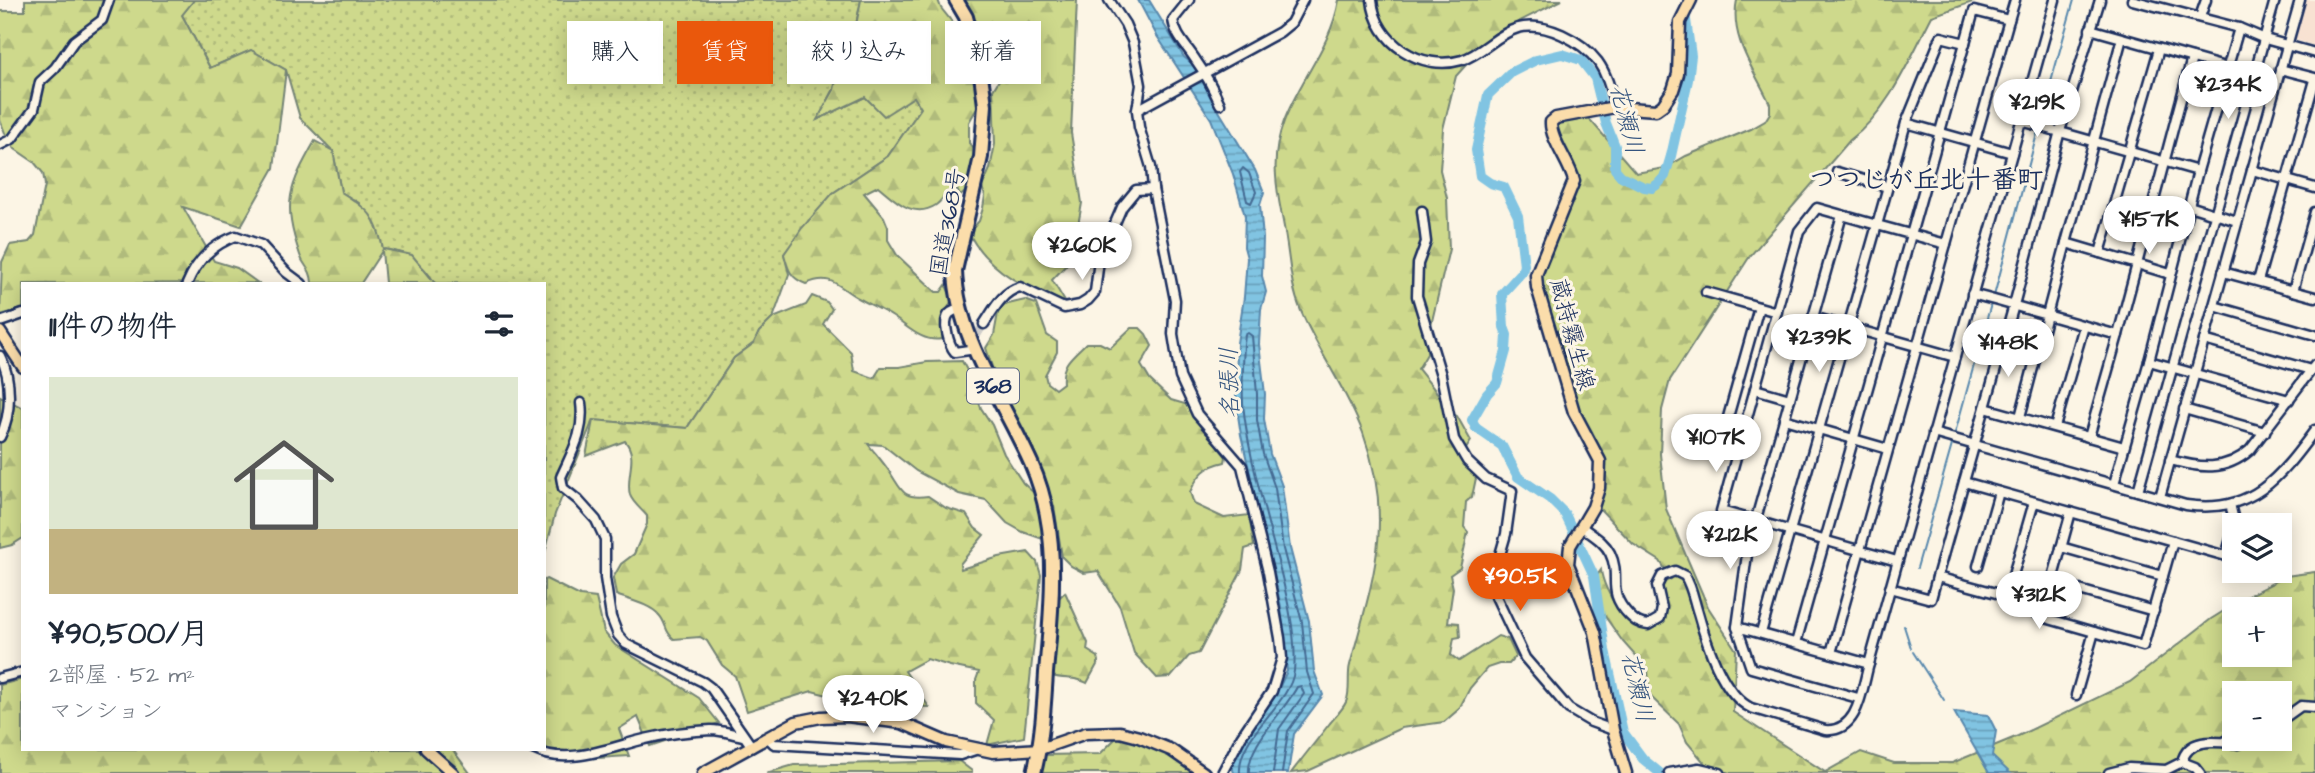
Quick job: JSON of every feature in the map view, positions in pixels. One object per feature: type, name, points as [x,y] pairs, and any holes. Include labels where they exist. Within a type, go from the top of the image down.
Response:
[{"type":"highway","name":"国道368号","points":[[956,0],[966,17],[981,75],[985,105],[981,157],[955,271],[960,308],[987,374],[1032,465],[1049,523],[1054,569],[1040,749],[1034,773]]},
{"type":"main road","name":"蔵持霧生線","points":[[1626,773],[1613,730],[1595,632],[1570,570],[1570,546],[1593,508],[1599,488],[1600,461],[1574,412],[1536,275],[1574,181],[1551,122],[1556,118],[1612,108],[1657,110],[1669,98],[1680,67],[1680,22],[1691,0]]},
{"type":"main road","points":[[0,335],[21,364]]},
{"type":"main road","points":[[702,773],[796,722],[847,716],[902,723],[946,742],[993,752],[1040,749],[1086,733],[1120,732],[1171,750],[1204,773]]},
{"type":"main road","points":[[428,751],[453,773]]},
{"type":"street","points":[[0,145],[12,139],[34,109],[40,82],[55,68],[74,41],[102,20],[109,0]]},
{"type":"street","points":[[1109,0],[1125,24],[1133,43],[1141,85],[1137,110],[1139,127],[1151,167],[1175,300],[1173,334],[1180,377],[1197,414],[1242,466],[1268,572],[1280,638],[1282,658],[1272,691],[1241,737],[1222,773]]},
{"type":"street","points":[[1189,0],[1173,20],[1174,31],[1204,73],[1220,104]]},
{"type":"street","points":[[1137,110],[1280,32],[1291,23],[1303,0]]},
{"type":"street","points":[[1831,653],[2015,0]]},
{"type":"street","points":[[1582,527],[1600,540],[1609,551],[1614,566],[1617,600],[1638,623],[1648,625],[1660,618],[1662,608],[1657,586],[1662,576],[1675,571],[1685,576],[1703,632],[1724,681],[1746,706],[1830,730],[1849,723],[1869,664],[2056,0]]},
{"type":"street","points":[[1890,588],[1931,599],[2060,131],[2100,0]]},
{"type":"street","points":[[2132,0],[2239,28],[2265,39],[2315,53]]},
{"type":"street","points":[[2200,17],[2206,0]]},
{"type":"street","points":[[2137,491],[2275,0]]},
{"type":"street","points":[[2160,497],[2300,0]]},
{"type":"street","points":[[1372,1],[1376,19],[1386,37],[1399,49],[1440,64],[1461,60],[1479,52],[1507,32],[1519,27],[1535,26],[1552,30],[1584,47],[1597,60],[1610,86],[1612,108]]},
{"type":"street","points":[[1796,643],[1974,11],[2009,20]]},
{"type":"street","points":[[2114,484],[2239,28]]},
{"type":"street","points":[[2090,29],[2228,68]]},
{"type":"street","points":[[1761,633],[1906,123],[1941,37],[1965,43]]},
{"type":"street","points":[[2020,418],[2122,38]]},
{"type":"street","points":[[2100,253],[2159,49]]},
{"type":"street","points":[[2089,437],[2192,58]]},
{"type":"street","points":[[2258,281],[2315,79],[2280,69]]},
{"type":"street","points":[[2021,121],[2198,171]]},
{"type":"street","points":[[1906,123],[2012,153]]},
{"type":"street","points":[[2252,170],[2315,188]]},
{"type":"street","points":[[1837,173],[1887,187]]},
{"type":"street","points":[[984,324],[1003,296],[1020,287],[1064,308],[1080,305],[1088,300],[1095,292],[1098,260],[1122,207],[1136,190],[1153,188]]},
{"type":"street","points":[[2189,206],[2237,220]]},
{"type":"street","points":[[1897,561],[1721,511],[1799,231],[1817,208],[1946,244]]},
{"type":"street","points":[[1422,211],[1426,242],[1418,264],[1417,296],[1441,375],[1454,439],[1467,461],[1486,479],[1512,491],[1506,534],[1490,581],[1491,586],[1525,658],[1569,709],[1591,722],[1613,730]]},
{"type":"street","points":[[2293,291],[2315,212]]},
{"type":"street","points":[[1842,215],[1748,548],[1737,627],[1751,668],[1858,698]]},
{"type":"street","points":[[188,282],[193,269],[208,252],[223,241],[236,236],[261,245],[299,282]]},
{"type":"street","points":[[2066,243],[2170,274]]},
{"type":"street","points":[[2223,272],[2315,297]]},
{"type":"street","points":[[1706,292],[1776,312]]},
{"type":"street","points":[[1972,294],[2118,335]]},
{"type":"street","points":[[2214,306],[2315,335]]},
{"type":"street","points":[[1739,447],[1721,442],[1759,307]]},
{"type":"street","points":[[960,308],[946,319],[949,340],[955,352],[969,350]]},
{"type":"street","points":[[0,322],[21,315]]},
{"type":"street","points":[[1813,317],[1955,357]]},
{"type":"street","points":[[2055,427],[2084,326]]},
{"type":"street","points":[[2170,460],[2199,467],[2223,466],[2246,454],[2266,432],[2313,368],[2204,340]]},
{"type":"street","points":[[0,356],[7,373],[8,390],[4,426],[0,436]]},
{"type":"street","points":[[2149,361],[2289,400]]},
{"type":"street","points":[[1755,389],[1790,399]]},
{"type":"street","points":[[581,403],[582,423],[578,441],[561,477],[564,488],[597,520],[605,539],[605,578],[611,617],[618,635],[626,644],[711,688],[752,747]]},
{"type":"street","points":[[1985,408],[2124,447]]},
{"type":"street","points":[[2184,409],[2266,432]]},
{"type":"street","points":[[1784,419],[1888,449]]},
{"type":"street","points":[[1933,433],[2194,506],[2230,504],[2250,497],[2276,480],[2315,430]]},
{"type":"street","points":[[1964,482],[2226,556],[2235,525],[2230,504]]},
{"type":"street","points":[[1978,566],[1999,492]]},
{"type":"street","points":[[2007,596],[2034,502]]},
{"type":"street","points":[[2042,617],[2071,512]]},
{"type":"street","points":[[1937,577],[2007,596],[2042,617],[2143,646],[2173,541]]},
{"type":"street","points":[[2061,547],[2163,576]]},
{"type":"street","points":[[2051,582],[2154,611]]},
{"type":"street","points":[[1737,627],[1869,664]]},
{"type":"street","points":[[2076,695],[2094,632]]},
{"type":"street","points":[[0,678],[21,673]]},
{"type":"street","points":[[2292,712],[2301,706],[2315,707]]},
{"type":"street","points":[[538,751],[562,757],[600,751],[659,736],[713,730],[743,736]]},
{"type":"street","points":[[768,738],[774,744],[960,755],[975,750]]},
{"type":"street","points":[[2182,762],[2185,753],[2195,745],[2222,742]]},
{"type":"street","points":[[2109,773],[2129,768],[2166,770],[2182,762],[2195,766],[2200,773]]},
{"type":"street","points":[[1670,773],[1699,768],[1720,773]]},
{"type":"shaded area","points":[[2303,0],[2315,0],[2315,46],[2293,39]]},
{"type":"green space","points":[[25,0],[194,0],[182,15],[210,68],[251,50],[286,70],[274,168],[241,226],[183,207],[214,261],[237,268],[257,282],[21,282],[21,310],[0,315],[2,262],[10,245],[29,242],[35,235],[45,185],[43,173],[34,162],[15,149],[0,120],[0,11],[25,11]]},
{"type":"green space","points":[[194,0],[861,0],[857,21],[787,21],[787,84],[835,84],[818,119],[865,97],[915,96],[921,108],[888,156],[833,193],[784,254],[789,274],[773,318],[759,332],[754,343],[734,358],[687,428],[593,420],[555,514],[546,548],[546,282],[434,282],[407,255],[383,249],[359,203],[341,192],[333,151],[300,118],[286,70],[251,50],[210,68],[182,15]]},
{"type":"green space","points":[[861,0],[938,0],[951,21],[945,21],[945,84],[978,84],[979,105],[969,122],[969,143],[976,151],[967,191],[960,196],[956,187],[936,205],[920,210],[905,206],[878,186],[864,193],[884,217],[888,227],[888,240],[897,255],[936,292],[941,292],[946,285],[952,300],[942,320],[945,330],[942,339],[928,339],[916,333],[835,283],[823,280],[806,284],[801,282],[790,272],[784,254],[802,228],[833,193],[888,156],[921,108],[914,97],[884,116],[865,97],[817,120],[835,84],[931,84],[931,21],[857,21]]},
{"type":"green space","points":[[964,0],[1077,0],[1071,133],[1082,203],[1072,259],[1052,280],[1067,305],[1026,287],[1000,270],[971,237],[983,208],[985,196],[982,187],[990,169],[995,144],[993,90],[997,84],[1041,84],[1041,21],[975,21],[969,16]]},
{"type":"green space","points":[[1339,0],[1562,0],[1494,34],[1456,76],[1443,129],[1440,170],[1447,198],[1449,249],[1427,342],[1427,354],[1418,369],[1439,395],[1448,412],[1457,416],[1471,441],[1464,452],[1476,478],[1472,497],[1466,502],[1464,527],[1468,532],[1460,568],[1450,575],[1453,588],[1448,622],[1459,623],[1460,637],[1454,638],[1451,655],[1459,661],[1498,636],[1508,639],[1516,656],[1509,664],[1487,668],[1470,688],[1459,709],[1444,722],[1401,728],[1308,771],[1291,773],[1345,705],[1349,689],[1349,669],[1373,577],[1379,523],[1373,465],[1363,433],[1308,327],[1298,302],[1291,275],[1276,176],[1277,151],[1282,128],[1290,106],[1324,45]]},
{"type":"green space","points":[[1737,0],[1978,0],[1932,16],[1887,99],[1750,256],[1670,380],[1662,410],[1660,454],[1666,509],[1708,607],[1736,650],[1733,712],[1825,772],[1861,752],[1894,763],[1952,763],[2018,736],[2130,682],[2222,612],[2222,667],[2292,667],[2292,597],[2246,597],[2272,583],[2292,583],[2292,575],[2315,572],[2315,773],[1730,773],[1707,766],[1687,742],[1679,724],[1650,696],[1648,670],[1623,642],[1602,612],[1596,577],[1601,570],[1607,589],[1619,610],[1636,626],[1645,629],[1657,626],[1664,619],[1666,607],[1662,583],[1671,579],[1660,561],[1633,544],[1598,507],[1605,473],[1599,452],[1576,411],[1538,277],[1577,182],[1553,122],[1586,115],[1636,173],[1665,168],[1686,156],[1751,129],[1765,121],[1770,113],[1770,104],[1745,54],[1737,28]]},
{"type":"green space","points":[[315,141],[333,151],[341,192],[370,215],[378,229],[383,249],[412,255],[434,282],[385,282],[382,251],[362,282],[312,282],[291,222],[291,196],[299,171]]},
{"type":"green space","points":[[812,296],[827,302],[832,309],[823,324],[851,352],[854,371],[874,378],[881,367],[962,361],[1004,454],[1039,503],[1043,539],[1007,523],[986,500],[959,494],[916,471],[883,445],[868,444],[904,492],[919,497],[928,496],[946,508],[966,514],[975,528],[984,535],[960,564],[961,569],[999,557],[1028,552],[1037,562],[1041,575],[1024,737],[987,745],[994,720],[976,703],[976,680],[979,672],[927,659],[905,671],[929,707],[870,706],[812,691],[747,711],[735,676],[722,665],[707,641],[700,637],[674,639],[655,611],[616,595],[613,578],[621,564],[634,554],[647,524],[647,516],[630,495],[631,454],[625,441],[586,456],[593,420],[687,428],[734,358],[754,343],[759,332],[773,318],[806,305]]},
{"type":"green space","points":[[1025,300],[1036,304],[1047,335],[1057,342],[1057,352],[1045,375],[1047,383],[1055,389],[1063,383],[1064,370],[1069,360],[1086,343],[1100,343],[1110,348],[1131,328],[1140,328],[1152,346],[1141,365],[1150,380],[1171,400],[1185,404],[1226,457],[1225,462],[1207,469],[1196,481],[1190,492],[1194,504],[1224,518],[1249,515],[1254,546],[1245,549],[1242,570],[1199,653],[1189,656],[1171,677],[1157,678],[1134,653],[1120,607],[1098,571],[1084,573],[1062,557],[1054,506],[1039,465],[993,370],[986,348],[994,335],[998,313],[1004,305]]},
{"type":"green space","points":[[0,396],[21,407],[21,539],[0,548]]},
{"type":"green space","points":[[546,579],[580,596],[596,598],[604,632],[615,645],[699,698],[719,723],[650,746],[638,717],[619,729],[629,756],[560,759],[528,751],[546,751]]},
{"type":"green space","points":[[1065,592],[1088,643],[1087,650],[1098,657],[1099,661],[1087,683],[1052,676],[1059,598]]},
{"type":"green space","points":[[21,680],[21,751],[454,751],[470,773],[0,773],[0,685]]},
{"type":"green space","points":[[1123,737],[1174,756],[1197,773],[1040,773],[1042,755],[1100,754],[1116,738]]},
{"type":"green space","points":[[959,761],[972,773],[766,773],[794,765]]},
{"type":"water","points":[[1138,0],[1149,0],[1184,57],[1195,66],[1211,98],[1255,170],[1264,192],[1260,205],[1262,276],[1266,292],[1261,309],[1259,344],[1265,394],[1264,419],[1270,454],[1282,486],[1290,548],[1309,621],[1314,671],[1323,695],[1294,734],[1288,773],[1234,773],[1232,766],[1250,728],[1279,688],[1287,671],[1281,607],[1241,435],[1236,402],[1237,343],[1247,258],[1244,247],[1245,216],[1233,174],[1211,119],[1157,36]]},
{"type":"water","points":[[1954,712],[1988,715],[1996,731],[1992,756],[2010,773],[1989,773]]},
{"type":"waterway","points":[[2040,121],[2074,0]]},
{"type":"waterway","name":"花瀬川","points":[[1660,773],[1643,759],[1623,732],[1605,650],[1594,576],[1565,514],[1550,499],[1518,477],[1502,446],[1476,428],[1472,420],[1487,394],[1497,383],[1506,351],[1507,335],[1502,294],[1522,272],[1524,265],[1518,216],[1504,187],[1490,183],[1480,176],[1476,150],[1488,95],[1512,72],[1536,60],[1562,54],[1581,60],[1595,78],[1606,123],[1615,146],[1615,169],[1621,176],[1644,187],[1652,188],[1658,184],[1665,176],[1671,156],[1688,80],[1691,56],[1685,13],[1687,9]]},
{"type":"waterway","points":[[1994,296],[2038,130]]},
{"type":"waterway","points":[[1955,433],[1991,304]]},
{"type":"waterway","points":[[1917,568],[1952,445]]},
{"type":"waterway","points":[[1904,626],[1911,648]]},
{"type":"waterway","points":[[1913,652],[1944,700]]},
{"type":"tunnel","points":[[971,345],[984,324]]},
{"type":"district","name":"つつじが丘北十番町","points":[[1926,179]]},
{"type":"water label","name":"名張川","points":[[1229,383]]}]
